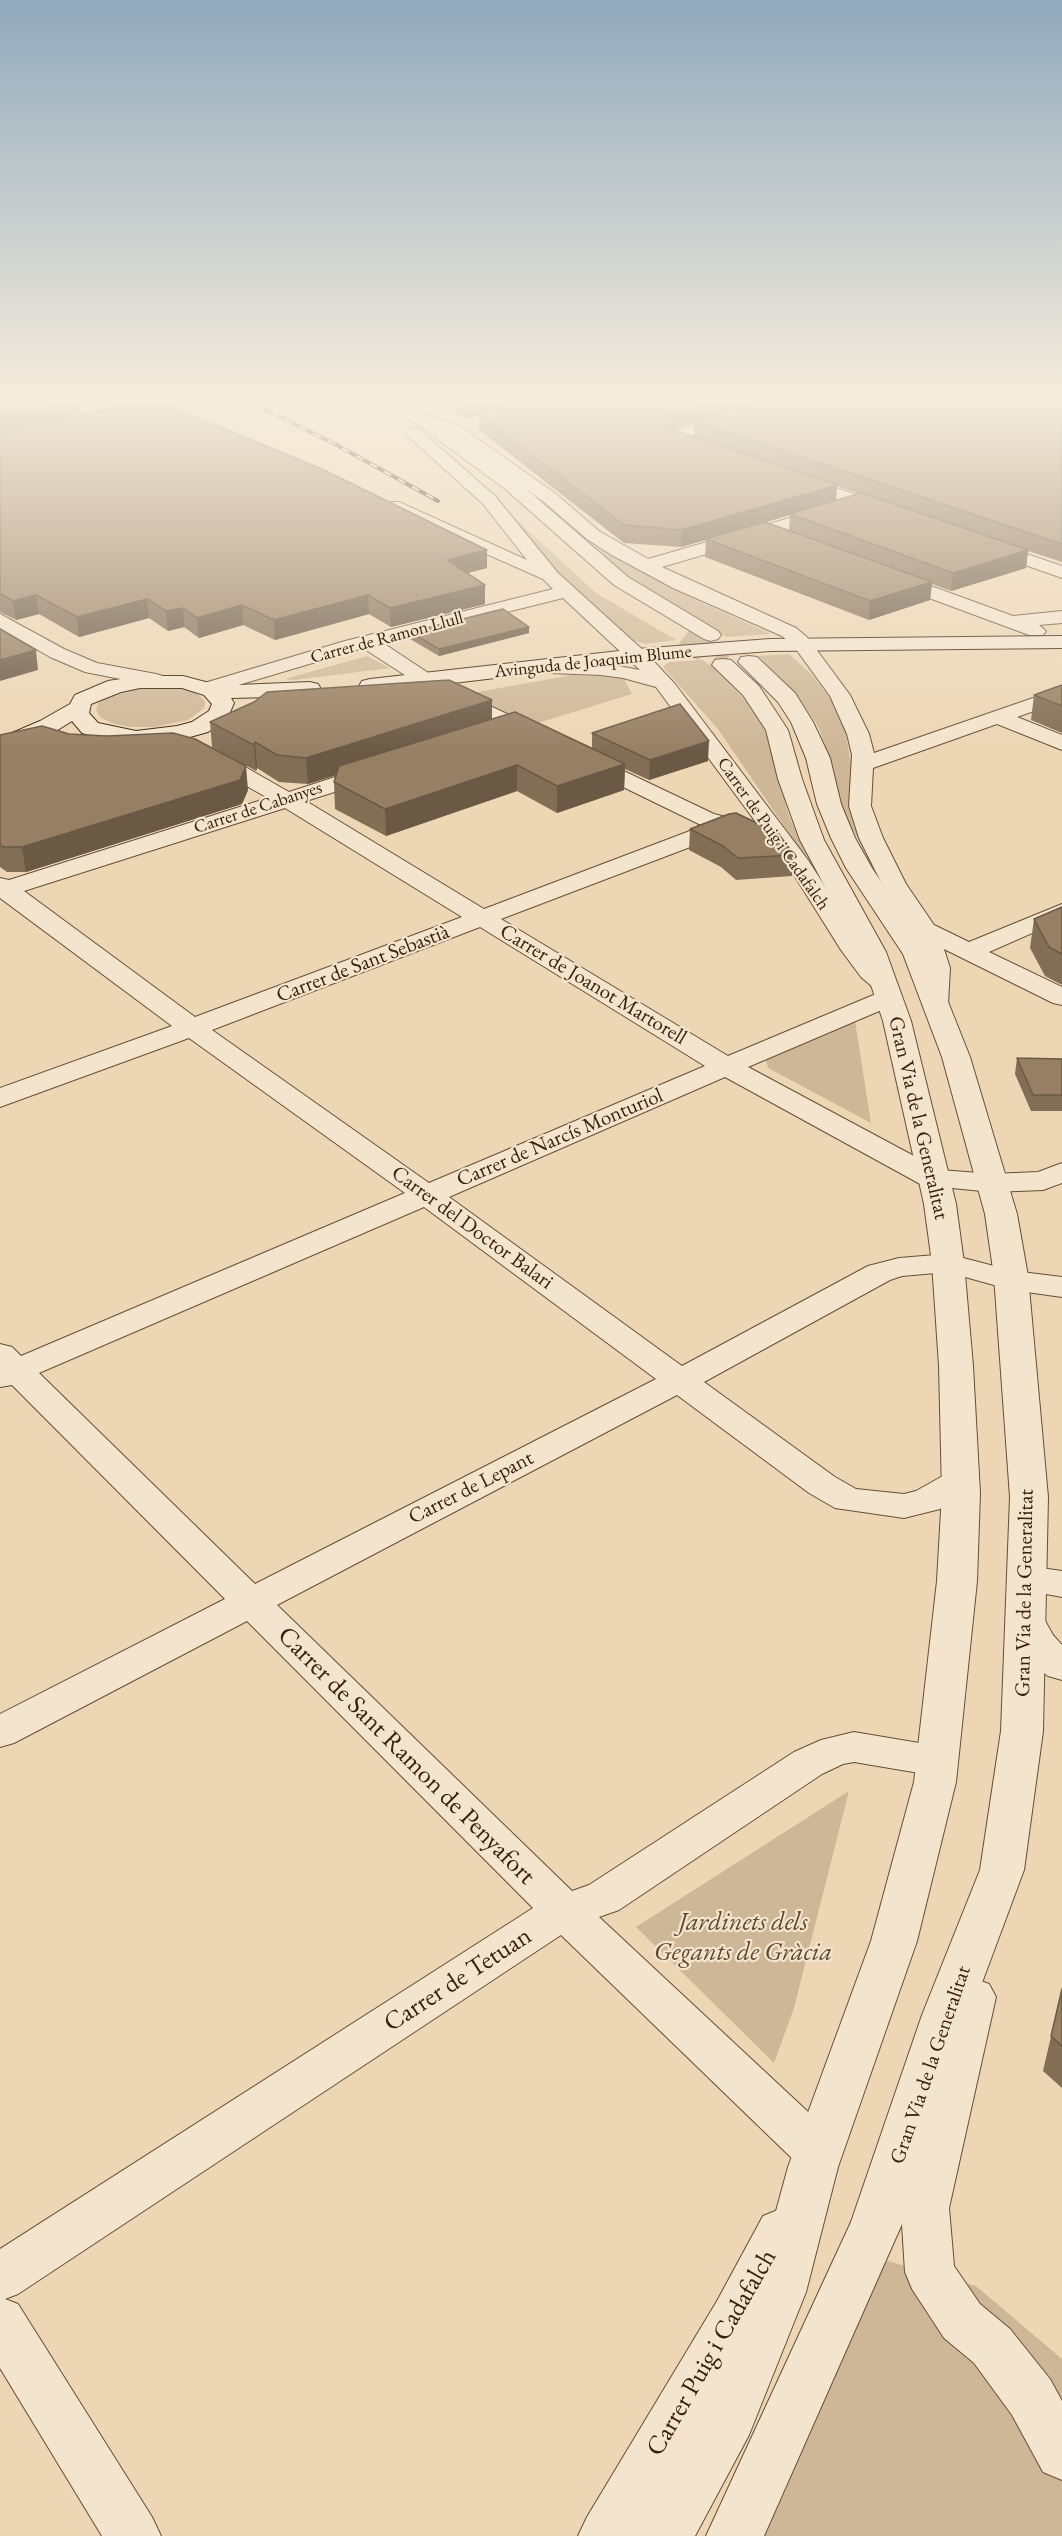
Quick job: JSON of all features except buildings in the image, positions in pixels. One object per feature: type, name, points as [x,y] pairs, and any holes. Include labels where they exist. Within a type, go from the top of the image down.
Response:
[{"type":"street","name":"Carrer de Puig i Cadafalch","points":[[419,517],[434,516]]},
{"type":"street","name":"Carrer de Puig i Cadafalch","points":[[502,516],[551,577],[637,655],[663,683],[800,865],[850,945],[887,990]]},
{"type":"street","points":[[520,516],[576,566]]},
{"type":"street","points":[[547,516],[621,581],[711,635]]},
{"type":"street","points":[[571,516],[593,535],[645,566],[727,606],[789,632],[802,643],[826,673],[849,711],[863,755],[860,806],[871,838],[894,884],[925,930],[937,968],[934,1004]]},
{"type":"street","points":[[645,566],[815,516]]},
{"type":"street","points":[[902,516],[907,518]]},
{"type":"street","name":"Carrer de Puig i Cadafalch","points":[[419,517],[551,577]]},
{"type":"street","points":[[765,531],[798,543]]},
{"type":"street","points":[[974,541],[1062,572]]},
{"type":"street","points":[[876,572],[1036,631]]},
{"type":"street","points":[[598,585],[615,598],[684,637]]},
{"type":"street","name":"Carrer de Ramon Llull","points":[[210,689],[367,642],[566,591]]},
{"type":"street","points":[[1010,622],[1062,617]]},
{"type":"street","points":[[0,620],[57,653],[92,668],[156,680],[183,682],[210,689],[262,692],[342,692]]},
{"type":"street","points":[[557,665],[584,651],[609,630]]},
{"type":"street","name":"Avinguda de Joaquim Blume","points":[[342,692],[637,655],[890,635],[1062,631]]},
{"type":"street","name":"Avinguda de Joaquim Blume","points":[[967,642],[1062,636]]},
{"type":"street","points":[[367,642],[418,682],[562,748],[715,823],[769,823]]},
{"type":"street","name":"Avinguda de Joaquim Blume","points":[[802,643],[1062,642]]},
{"type":"street","points":[[57,653],[76,674],[83,690],[80,704],[84,723],[90,728],[126,736]]},
{"type":"street","name":"Gran Via de la Generalitat","points":[[735,2536],[876,2224],[946,2016],[1002,1870],[1022,1731],[1026,1620],[1044,1582],[1029,1497],[1012,1280],[1001,1214],[956,1057],[916,954],[859,868],[843,838],[829,804],[818,759],[802,722],[786,698],[750,662]]},
{"type":"street","name":"Gran Via de la Generalitat","points":[[664,2536],[729,2416],[780,2292],[816,2160],[894,1941],[935,1782],[957,1581],[961,1481],[956,1366],[948,1263],[940,1204],[913,1082],[887,990],[859,922],[812,840],[793,789],[777,730],[751,691],[723,665]]},
{"type":"street","points":[[528,668],[601,669],[625,672],[663,683]]},
{"type":"street","points":[[0,747],[48,726],[80,704],[116,686],[156,680]]},
{"type":"street","points":[[210,689],[223,703],[219,714]]},
{"type":"street","points":[[0,747],[62,737],[178,733],[200,727],[219,714],[342,692]]},
{"type":"street","points":[[862,765],[1062,694]]},
{"type":"street","points":[[998,717],[1062,743]]},
{"type":"street","points":[[200,727],[200,741],[206,755]]},
{"type":"street","points":[[484,737],[517,727]]},
{"type":"street","name":"Carrer de Joanot Martorell","points":[[126,736],[206,755],[286,799],[727,1067],[933,1179],[992,1183],[1043,1181],[1062,1172]]},
{"type":"street","name":"Carrer de Cabanyes","points":[[2,888],[396,765]]},
{"type":"street","name":"Carrer de Sant Sebastià","points":[[0,1098],[483,918],[715,823]]},
{"type":"street","name":"Carrer del Doctor Balari","points":[[2,888],[192,1028],[427,1195],[822,1485],[848,1500],[904,1506],[927,1501],[961,1481]]},
{"type":"street","points":[[969,951],[1062,911]]},
{"type":"street","points":[[925,930],[1062,997]]},
{"type":"street","name":"Carrer de Narcís Monturiol","points":[[6,1367],[427,1195],[727,1067],[887,990]]},
{"type":"street","name":"Carrer de Lepant","points":[[0,1732],[681,1380],[879,1273],[899,1267],[948,1263],[1012,1280],[1062,1287]]},
{"type":"street","name":"Carrer de Sant Ramon de Penyafort","points":[[6,1367],[250,1602],[816,2160]]},
{"type":"street","points":[[1026,1620],[1038,1643],[1050,1657],[1062,1666]]},
{"type":"street","name":"Carrer de Tetuan","points":[[0,2277],[564,1911],[604,1898],[808,1763],[835,1751],[854,1747],[937,1761]]},
{"type":"street","points":[[1002,1870],[925,2208],[930,2272],[962,2321],[992,2346],[1031,2397],[1062,2453]]},
{"type":"street","name":"Carrer Puig i Cadafalch","points":[[606,2536],[735,2318],[816,2160]]},
{"type":"street","points":[[0,2321],[133,2536]]},
{"type":"green space","points":[[511,516],[596,593],[676,640],[645,644],[632,640],[577,593],[539,552]]},
{"type":"green space","points":[[562,520],[603,548],[696,600],[771,634],[727,637],[694,619],[659,599],[612,566]]},
{"type":"green space","points":[[789,654],[813,676],[832,701],[844,725],[852,769],[855,819],[875,870],[843,812],[818,726],[781,678],[758,656]]},
{"type":"green space","points":[[367,656],[390,668],[295,680],[285,679]]},
{"type":"green space","points":[[703,660],[729,682],[751,707],[765,730],[789,816],[810,864],[718,729],[663,667],[669,662]]},
{"type":"green space","points":[[572,675],[624,679],[632,694],[528,726],[467,694]]},
{"type":"green space","points":[[163,685],[194,691],[205,701],[204,708],[188,720],[154,727],[129,727],[112,723],[100,717],[96,710],[99,702],[124,689]]},
{"type":"green space","points":[[855,1021],[871,1123],[768,1068],[766,1061],[768,1057]]},
{"type":"green space","name":"Jardinets dels Gegants de Gràcia","points":[[849,1791],[794,2008],[774,2063],[636,1927]]},
{"type":"green space","points":[[863,2254],[976,2286],[1062,2359],[1062,2536],[735,2536]]},
{"type":"tunnel","points":[[684,637],[688,640]]},
{"type":"tunnel","points":[[686,638],[723,665]]}]
